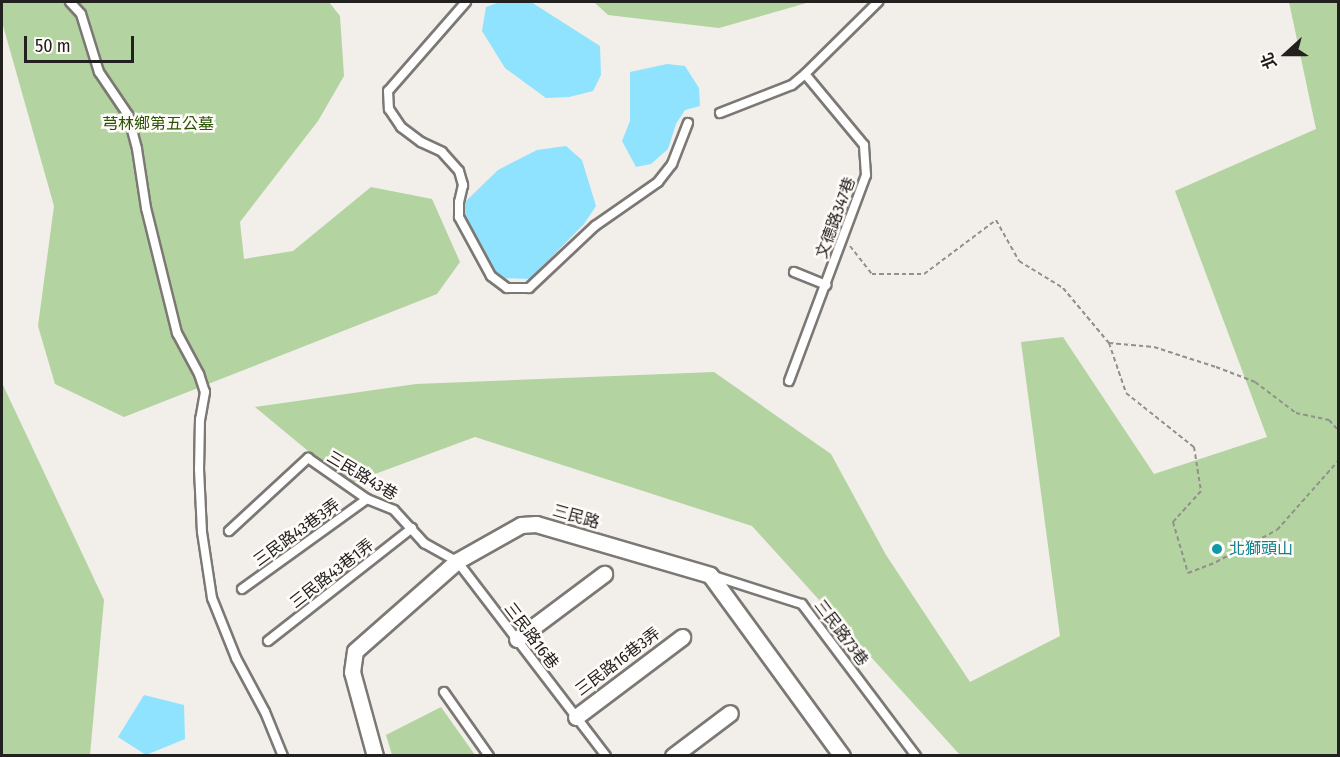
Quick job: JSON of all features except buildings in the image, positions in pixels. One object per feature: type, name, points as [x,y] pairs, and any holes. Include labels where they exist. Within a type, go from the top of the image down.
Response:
[{"type":"street","name":"三民路","points":[[375,756],[352,672],[355,651],[457,561],[521,525],[536,524],[710,575]]},
{"type":"street","points":[[517,639],[604,574]]},
{"type":"street","points":[[710,575],[842,756]]},
{"type":"street","name":"三民路16巷3弄","points":[[576,717],[682,637]]},
{"type":"street","points":[[674,756],[730,713]]},
{"type":"lane","points":[[70,2],[81,14],[99,72],[128,115],[137,149],[146,208],[177,333],[200,374],[205,392],[200,420],[199,469],[202,532],[212,598],[236,658],[265,712],[283,756]]},
{"type":"lane","points":[[466,2],[388,91],[389,109],[401,127],[421,142],[442,152],[459,171],[463,185],[459,202],[459,217],[491,276],[507,288],[529,288],[595,226],[658,182],[672,164],[688,123]]},
{"type":"lane","points":[[720,113],[792,85],[878,2]]},
{"type":"lane","name":"文德路347巷","points":[[789,381],[827,285],[866,176],[864,145],[805,74]]},
{"type":"lane","points":[[794,272],[827,285]]},
{"type":"lane","name":"三民路43巷","points":[[229,531],[308,459],[367,499],[394,510],[424,543],[457,561]]},
{"type":"lane","name":"三民路43巷3弄","points":[[242,589],[367,499]]},
{"type":"lane","name":"三民路43巷1弄","points":[[268,640],[412,528]]},
{"type":"lane","name":"三民路16巷","points":[[457,561],[606,756]]},
{"type":"lane","name":"三民路73巷","points":[[710,575],[802,604],[916,756]]},
{"type":"lane","points":[[444,692],[489,756]]},
{"type":"path","points":[[843,237],[872,274],[924,274],[996,220],[1019,261],[1063,288],[1109,343],[1126,393],[1194,447],[1201,491],[1173,522],[1188,573],[1216,562],[1277,530],[1338,461]]},
{"type":"path","points":[[1109,343],[1154,347],[1226,370],[1255,382],[1296,413],[1329,420],[1338,430]]},
{"type":"green space","name":"芎林鄉第五公墓","points":[[2,2],[329,2],[340,16],[344,76],[318,121],[240,222],[244,259],[293,251],[371,187],[432,199],[460,262],[437,294],[124,417],[55,384],[38,326],[54,206],[2,22]]},
{"type":"green space","points":[[594,2],[810,2],[719,28],[608,15]]},
{"type":"green space","points":[[1289,2],[1338,2],[1338,755],[960,755],[752,526],[475,437],[348,484],[255,407],[416,384],[714,372],[831,454],[886,555],[970,682],[1060,636],[1021,342],[1063,337],[1154,474],[1267,437],[1175,191],[1316,129]]},
{"type":"green space","points":[[2,383],[104,600],[90,755],[2,755]]},
{"type":"green space","points":[[441,707],[475,755],[392,755],[386,735]]},
{"type":"water","points":[[500,2],[531,2],[600,46],[601,75],[593,91],[569,97],[546,98],[505,68],[482,31],[486,7]]},
{"type":"water","points":[[667,64],[685,66],[699,88],[700,106],[685,110],[676,124],[668,149],[651,164],[636,167],[622,141],[630,121],[630,72]]},
{"type":"water","points":[[566,146],[582,160],[596,206],[584,224],[530,279],[496,278],[485,251],[462,216],[466,201],[498,170],[537,150]]},
{"type":"water","points":[[144,695],[184,705],[185,739],[146,755],[118,737]]},
{"type":"place","name":"北獅頭山","points":[[1217,549]]}]
